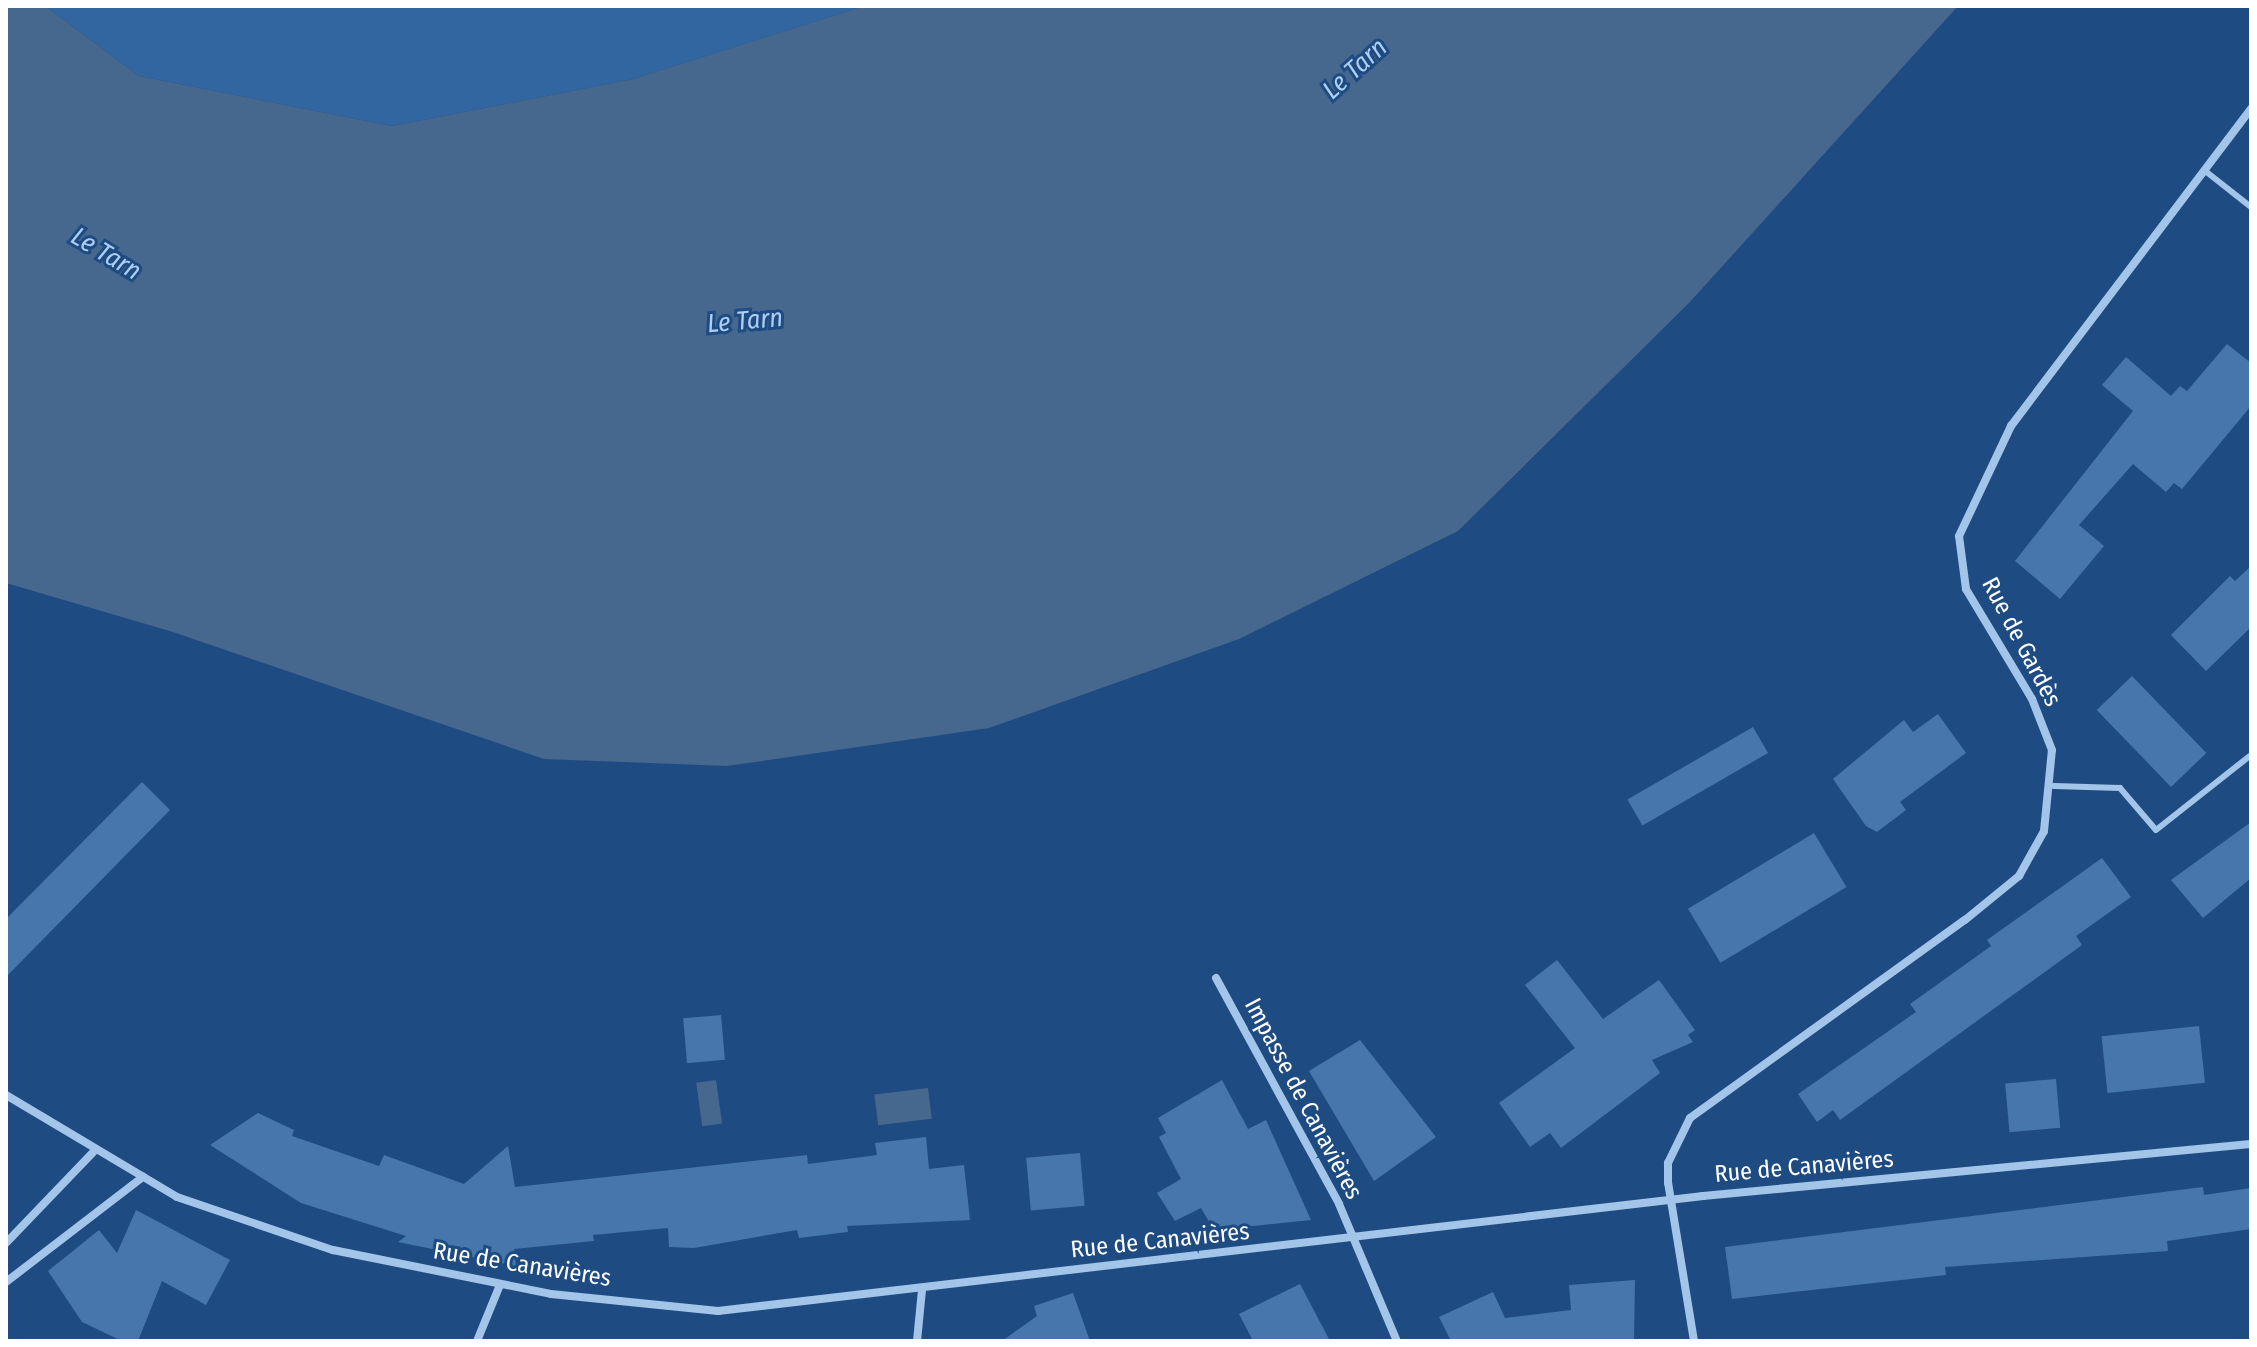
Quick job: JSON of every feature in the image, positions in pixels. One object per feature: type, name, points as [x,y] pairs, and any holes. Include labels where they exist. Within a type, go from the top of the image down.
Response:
[{"type":"street","name":"Rue de Gardès","points":[[1694,1341],[1669,1202],[1668,1163],[1690,1118],[2019,876],[2044,831],[2054,786],[2052,750],[2032,699],[1966,589],[1959,536],[2011,426],[2251,109]]},
{"type":"street","name":"Impasse de Canavières","points":[[1216,978],[1353,1240],[1397,1341]]},
{"type":"street","name":"Rue de Canavières","points":[[6,1095],[177,1197],[333,1250],[500,1285],[718,1311],[1669,1202],[2251,1144]]},
{"type":"street","points":[[6,1243],[96,1149]]},
{"type":"street","points":[[6,1282],[143,1177]]},
{"type":"street","points":[[477,1341],[500,1285]]},
{"type":"street","points":[[917,1341],[922,1290]]},
{"type":"lane","points":[[2204,170],[2251,207]]},
{"type":"lane","points":[[2054,786],[2120,788],[2156,830],[2251,755]]},
{"type":"shaded area","points":[[45,6],[864,6],[633,79],[392,126],[139,76]]},
{"type":"water","name":"Le Tarn","points":[[6,6],[45,6],[139,76],[392,126],[633,79],[864,6],[1958,6],[1689,303],[1458,531],[1239,639],[989,728],[727,766],[544,759],[173,632],[6,583]]},
{"type":"water","points":[[716,1080],[722,1124],[702,1126],[696,1083]]},
{"type":"water","points":[[928,1088],[932,1119],[878,1125],[874,1095]]},
{"type":"building","points":[[2227,344],[2251,363],[2251,406],[2182,489],[2174,483],[2166,492],[2133,464],[2079,525],[2104,546],[2060,599],[2015,561],[2133,411],[2102,385],[2126,357],[2171,396],[2180,386],[2187,391]]},
{"type":"building","points":[[2251,566],[2251,627],[2206,671],[2171,635],[2230,576],[2235,581]]},
{"type":"building","points":[[2132,676],[2206,753],[2171,787],[2097,710]]},
{"type":"building","points":[[1938,714],[1966,753],[1900,802],[1906,810],[1877,832],[1866,826],[1833,779],[1904,720],[1913,732]]},
{"type":"building","points":[[1753,727],[1768,753],[1642,825],[1627,800]]},
{"type":"building","points":[[142,782],[170,810],[6,977],[6,919]]},
{"type":"building","points":[[2251,822],[2251,878],[2203,918],[2171,880]]},
{"type":"building","points":[[1814,833],[1846,887],[1720,963],[1688,909]]},
{"type":"building","points":[[2102,858],[2131,897],[2076,936],[2082,945],[1840,1120],[1833,1110],[1817,1122],[1798,1094],[1916,1012],[1910,1004],[1991,946],[1987,940]]},
{"type":"building","points":[[1557,960],[1603,1019],[1659,980],[1695,1030],[1688,1035],[1693,1042],[1652,1060],[1660,1073],[1561,1148],[1550,1133],[1530,1147],[1499,1103],[1575,1048],[1525,985]]},
{"type":"building","points":[[721,1015],[725,1060],[687,1063],[683,1018]]},
{"type":"building","points":[[2199,1026],[2205,1083],[2107,1093],[2102,1036]]},
{"type":"building","points":[[1360,1040],[1436,1137],[1374,1181],[1309,1071]]},
{"type":"building","points":[[2056,1079],[2060,1128],[2009,1132],[2005,1083]]},
{"type":"building","points":[[1222,1080],[1248,1129],[1266,1120],[1311,1220],[1214,1230],[1201,1208],[1175,1221],[1157,1193],[1181,1179],[1159,1137],[1166,1133],[1158,1118]]},
{"type":"building","points":[[258,1113],[294,1130],[292,1136],[379,1166],[384,1155],[464,1184],[508,1146],[515,1187],[807,1155],[808,1164],[877,1155],[875,1143],[926,1137],[929,1169],[964,1165],[970,1220],[847,1226],[848,1232],[799,1238],[797,1230],[694,1248],[669,1247],[668,1228],[593,1235],[594,1241],[514,1249],[516,1266],[398,1242],[406,1236],[301,1203],[210,1145]]},
{"type":"building","points":[[1080,1153],[1085,1206],[1031,1211],[1026,1158]]},
{"type":"building","points":[[2203,1187],[2204,1195],[2251,1188],[2251,1229],[2167,1241],[2168,1251],[1945,1267],[1946,1275],[1732,1299],[1725,1247]]},
{"type":"building","points":[[136,1210],[230,1260],[206,1305],[162,1281],[138,1341],[122,1341],[82,1322],[48,1271],[99,1230],[117,1253]]},
{"type":"building","points":[[1635,1280],[1634,1341],[1451,1341],[1439,1317],[1493,1292],[1505,1318],[1571,1310],[1569,1285]]},
{"type":"building","points":[[1300,1284],[1330,1341],[1253,1341],[1239,1314]]},
{"type":"building","points":[[1073,1293],[1090,1341],[1002,1341],[1037,1316],[1034,1306]]}]
